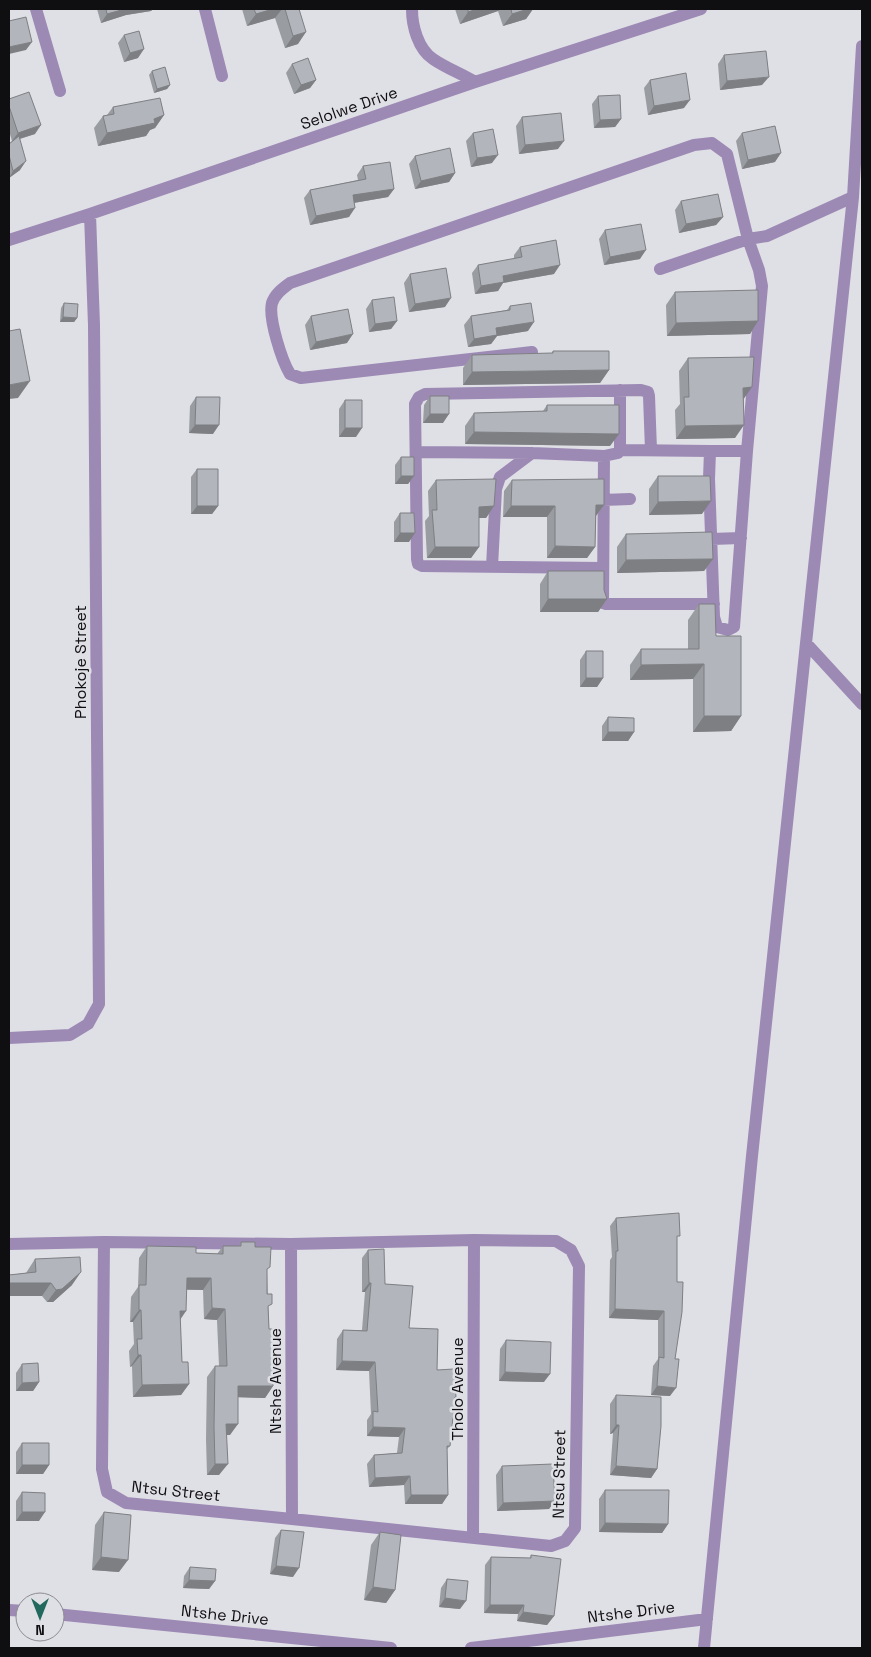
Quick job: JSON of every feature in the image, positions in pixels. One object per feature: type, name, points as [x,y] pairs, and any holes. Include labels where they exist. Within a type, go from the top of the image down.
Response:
[{"type":"street","points":[[36,9],[60,91]]},
{"type":"street","points":[[205,9],[222,76]]},
{"type":"street","points":[[412,9],[412,19],[420,44],[431,58],[475,82]]},
{"type":"street","name":"Selolwe Drive","points":[[9,240],[475,82],[701,9]]},
{"type":"street","points":[[704,1648],[752,1156],[853,197],[862,46]]},
{"type":"street","points":[[532,352],[302,378],[290,374],[284,364],[271,313],[273,302],[278,292],[290,283],[694,145],[712,143],[727,154],[762,286],[734,627],[728,630],[718,627],[714,618],[710,451]]},
{"type":"street","points":[[660,269],[748,239],[767,236],[853,197]]},
{"type":"street","name":"Phokoje Street","points":[[9,1038],[70,1035],[88,1024],[99,1004],[94,325],[90,214]]},
{"type":"street","points":[[620,390],[620,450]]},
{"type":"street","points":[[602,568],[422,566],[418,564],[416,559],[415,404],[418,397],[425,394],[641,390],[648,392],[649,396],[651,450]]},
{"type":"street","points":[[416,452],[604,456],[618,453],[620,450],[747,451]]},
{"type":"street","points":[[492,567],[496,489],[500,476],[532,453]]},
{"type":"street","points":[[604,456],[603,603],[714,604]]},
{"type":"street","points":[[603,500],[630,499]]},
{"type":"street","points":[[711,538],[741,538]]},
{"type":"street","points":[[806,643],[862,704]]},
{"type":"street","name":"Ntsu Street","points":[[9,1244],[104,1242],[290,1244],[474,1240],[556,1241],[571,1250],[579,1266],[575,1528],[565,1541],[551,1546],[126,1504],[107,1492],[102,1468],[104,1242]]},
{"type":"street","name":"Tholo Avenue","points":[[473,1538],[474,1240]]},
{"type":"street","name":"Ntshe Avenue","points":[[290,1244],[292,1519]]},
{"type":"street","name":"Ntshe Drive","points":[[65,1615],[392,1648]]},
{"type":"street","name":"Ntshe Drive","points":[[470,1648],[707,1619]]},
{"type":"building","points":[[106,9],[125,9],[107,14]]},
{"type":"building","points":[[254,9],[273,9],[256,14]]},
{"type":"building","points":[[285,9],[299,9],[306,32],[293,36]]},
{"type":"building","points":[[511,9],[528,9],[512,14]]},
{"type":"building","points":[[26,17],[32,42],[9,47],[9,21]]},
{"type":"building","points":[[139,31],[144,49],[130,53],[124,35]]},
{"type":"building","points":[[766,51],[769,77],[727,81],[724,55]]},
{"type":"building","points":[[308,58],[316,80],[301,85],[292,64]]},
{"type":"building","points":[[165,67],[170,85],[157,89],[152,71]]},
{"type":"building","points":[[686,73],[690,100],[654,106],[650,80]]},
{"type":"building","points":[[29,92],[41,125],[18,133],[9,106],[9,99]]},
{"type":"building","points":[[620,95],[621,119],[600,120],[598,96]]},
{"type":"building","points":[[160,98],[164,115],[154,119],[155,123],[107,133],[103,116],[114,114],[113,107]]},
{"type":"building","points":[[561,113],[564,141],[525,145],[522,117]]},
{"type":"building","points":[[775,126],[781,153],[748,160],[742,133]]},
{"type":"building","points":[[493,129],[498,155],[477,158],[473,133]]},
{"type":"building","points":[[19,136],[26,161],[13,171],[9,155],[9,144]]},
{"type":"building","points":[[450,148],[455,173],[421,181],[415,156]]},
{"type":"building","points":[[390,162],[394,189],[353,195],[355,208],[316,216],[310,190],[366,179],[363,166]]},
{"type":"building","points":[[718,194],[723,217],[686,224],[681,201]]},
{"type":"building","points":[[641,224],[646,250],[610,257],[605,230]]},
{"type":"building","points":[[556,240],[560,265],[503,276],[504,282],[481,286],[478,265],[522,257],[520,247]]},
{"type":"building","points":[[446,268],[451,298],[415,304],[410,274]]},
{"type":"building","points":[[758,290],[758,321],[676,323],[675,292]]},
{"type":"building","points":[[394,297],[397,321],[375,324],[372,300]]},
{"type":"building","points":[[64,303],[78,304],[77,318],[63,317]]},
{"type":"building","points":[[531,303],[534,322],[496,328],[497,335],[474,339],[471,316],[510,310],[510,306]]},
{"type":"building","points":[[348,309],[353,334],[316,342],[311,316]]},
{"type":"building","points":[[20,329],[30,381],[9,385],[9,331]]},
{"type":"building","points":[[553,351],[609,351],[609,370],[472,372],[472,355],[553,353]]},
{"type":"building","points":[[754,357],[752,387],[743,388],[744,425],[685,426],[684,397],[689,397],[688,358]]},
{"type":"building","points":[[430,396],[449,396],[449,414],[430,414]]},
{"type":"building","points":[[196,397],[220,397],[219,425],[195,425]]},
{"type":"building","points":[[345,400],[362,400],[362,428],[345,428]]},
{"type":"building","points":[[547,405],[619,405],[619,434],[474,432],[474,413],[547,411]]},
{"type":"building","points":[[401,457],[414,457],[414,476],[401,476]]},
{"type":"building","points":[[197,469],[218,469],[218,506],[197,506]]},
{"type":"building","points":[[658,476],[710,476],[711,501],[658,502]]},
{"type":"building","points":[[496,479],[494,506],[479,507],[479,547],[435,547],[432,510],[437,510],[436,480]]},
{"type":"building","points":[[604,479],[604,505],[596,505],[595,547],[555,546],[555,506],[511,506],[512,480]]},
{"type":"building","points":[[400,513],[414,513],[415,533],[400,533]]},
{"type":"building","points":[[712,532],[713,559],[626,560],[626,534]]},
{"type":"building","points":[[548,571],[604,571],[604,590],[607,599],[548,599]]},
{"type":"building","points":[[699,604],[715,604],[716,636],[741,636],[741,716],[704,716],[704,664],[641,665],[641,649],[699,649]]},
{"type":"building","points":[[586,651],[603,651],[603,678],[586,678]]},
{"type":"building","points":[[608,717],[634,718],[634,732],[608,732]]},
{"type":"building","points":[[679,1213],[680,1236],[677,1236],[677,1282],[683,1282],[682,1312],[675,1359],[679,1359],[676,1388],[657,1386],[659,1357],[664,1358],[664,1311],[615,1309],[616,1251],[618,1251],[616,1218]]},
{"type":"building","points":[[241,1242],[255,1242],[255,1247],[271,1247],[270,1267],[267,1269],[267,1294],[272,1294],[272,1304],[268,1306],[269,1329],[274,1329],[273,1386],[238,1386],[238,1424],[226,1424],[228,1464],[215,1464],[215,1366],[227,1366],[225,1309],[212,1308],[211,1278],[187,1278],[186,1311],[180,1311],[182,1362],[188,1362],[189,1384],[142,1385],[141,1355],[138,1355],[137,1339],[142,1339],[139,1285],[146,1285],[147,1246],[196,1247],[196,1253],[223,1254],[223,1246],[241,1246]]},
{"type":"building","points":[[384,1249],[385,1284],[413,1286],[409,1328],[438,1329],[437,1370],[454,1369],[456,1397],[450,1446],[447,1446],[448,1495],[411,1495],[410,1476],[375,1478],[374,1455],[402,1453],[405,1428],[373,1427],[373,1411],[378,1412],[375,1362],[342,1361],[343,1330],[367,1331],[371,1283],[369,1283],[368,1250]]},
{"type":"building","points":[[80,1257],[81,1272],[62,1289],[56,1290],[51,1283],[9,1283],[9,1275],[36,1272],[35,1259]]},
{"type":"building","points":[[506,1340],[551,1342],[550,1374],[505,1372]]},
{"type":"building","points":[[38,1363],[39,1382],[22,1383],[22,1364]]},
{"type":"building","points":[[616,1395],[661,1397],[661,1426],[657,1469],[616,1466],[619,1425],[616,1425]]},
{"type":"building","points":[[22,1443],[49,1443],[49,1465],[22,1465]]},
{"type":"building","points":[[553,1464],[555,1501],[503,1503],[502,1466]]},
{"type":"building","points":[[605,1490],[669,1490],[668,1524],[605,1523]]},
{"type":"building","points":[[22,1492],[45,1493],[45,1512],[22,1512]]},
{"type":"building","points":[[104,1512],[131,1515],[128,1560],[101,1557]]},
{"type":"building","points":[[281,1530],[304,1532],[299,1568],[276,1566]]},
{"type":"building","points":[[380,1532],[401,1535],[395,1590],[373,1587]]},
{"type":"building","points":[[531,1555],[561,1559],[554,1616],[523,1612],[524,1605],[490,1605],[491,1557],[531,1558]]},
{"type":"building","points":[[190,1567],[216,1569],[215,1581],[189,1580]]},
{"type":"building","points":[[447,1579],[468,1581],[466,1601],[445,1598]]}]
